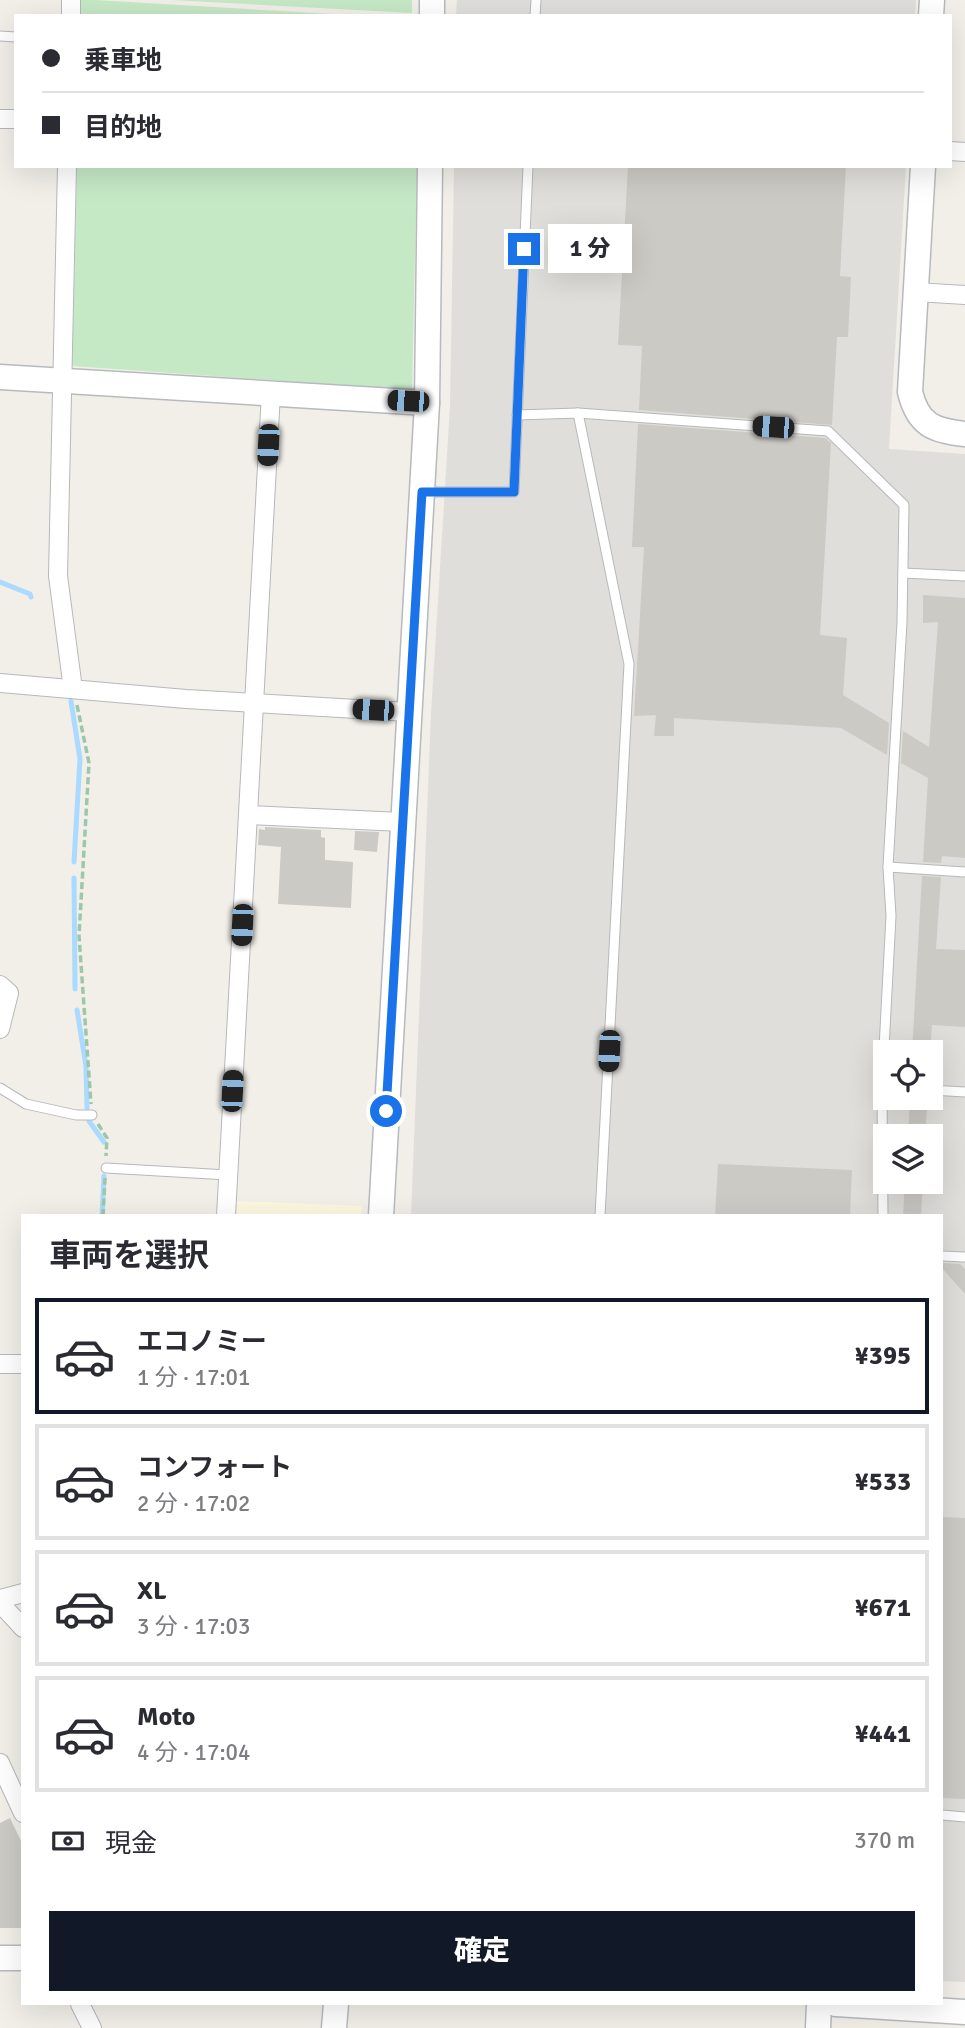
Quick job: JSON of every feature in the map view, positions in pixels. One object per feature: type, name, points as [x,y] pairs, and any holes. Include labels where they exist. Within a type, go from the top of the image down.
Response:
[{"type":"street","points":[[67,168],[58,576],[73,689]]},
{"type":"street","points":[[381,1214],[427,403],[430,168]]},
{"type":"street","points":[[923,168],[910,392],[914,409],[938,430],[965,434]]},
{"type":"street","points":[[916,292],[965,295]]},
{"type":"street","points":[[0,377],[427,403]]},
{"type":"street","points":[[226,1214],[271,393]]},
{"type":"street","points":[[0,683],[408,712]]},
{"type":"street","points":[[248,814],[402,822]]},
{"type":"street","points":[[0,985],[9,993],[0,1029]]},
{"type":"street","points":[[0,1364],[21,1364]]},
{"type":"street","points":[[21,1594],[0,1601],[21,1626]]},
{"type":"street","points":[[0,1763],[21,1809]]},
{"type":"street","points":[[0,1958],[21,1958]]},
{"type":"street","points":[[80,2005],[92,2028]]},
{"type":"street","points":[[334,2028],[336,2005]]},
{"type":"street","points":[[818,2028],[819,2005]]},
{"type":"street","points":[[861,2005],[965,2012]]},
{"type":"lane","points":[[422,492],[514,492],[528,168]]},
{"type":"lane","points":[[517,415],[578,412],[828,431],[904,505],[888,867],[891,916],[886,1040]]},
{"type":"lane","points":[[578,412],[629,664],[600,1214]]},
{"type":"lane","points":[[903,573],[965,576]]},
{"type":"lane","points":[[888,867],[965,872]]},
{"type":"lane","points":[[0,1088],[26,1104],[76,1115],[92,1115]]},
{"type":"lane","points":[[943,1091],[965,1092]]},
{"type":"lane","points":[[883,1214],[884,1110]]},
{"type":"lane","points":[[106,1168],[228,1175]]},
{"type":"lane","points":[[943,1256],[965,1257]]},
{"type":"lane","points":[[943,1815],[965,1817]]},
{"type":"path","points":[[73,689],[89,763],[79,936],[92,1115],[107,1138],[103,1214]]},
{"type":"shaded area","points":[[457,0],[916,0],[915,14],[456,14]]},
{"type":"shaded area","points":[[454,168],[906,168],[889,449],[965,454],[965,1982],[943,1981],[943,1214],[411,1214],[431,713],[450,407]]},
{"type":"shaded area","points":[[235,1201],[362,1206],[361,1214],[234,1214]]},
{"type":"green space","points":[[81,0],[95,0],[332,14],[81,14]]},
{"type":"green space","points":[[171,0],[412,0],[412,13]]},
{"type":"green space","points":[[77,168],[417,168],[412,390],[72,366]]},
{"type":"building","points":[[628,168],[846,168],[840,276],[851,277],[848,337],[837,337],[832,425],[639,410],[642,346],[618,345]]},
{"type":"building","points":[[638,424],[825,438],[831,443],[820,635],[847,638],[843,695],[889,723],[887,755],[841,728],[674,718],[674,736],[654,736],[656,715],[634,716],[644,547],[632,547]]},
{"type":"building","points":[[923,595],[965,598],[965,858],[942,856],[941,863],[923,862],[928,778],[901,763],[903,731],[929,747],[938,622],[923,623]]},
{"type":"building","points":[[265,827],[321,830],[321,837],[325,838],[325,860],[353,862],[351,908],[278,904],[281,847],[258,845],[259,829],[265,830]]},
{"type":"building","points":[[355,831],[379,832],[377,852],[354,850]]},
{"type":"building","points":[[922,876],[941,877],[936,949],[965,950],[965,1027],[932,1025],[931,1040],[913,1040]]},
{"type":"building","points":[[909,1110],[927,1110],[926,1124],[909,1124]]},
{"type":"building","points":[[718,1164],[852,1170],[850,1214],[715,1214]]},
{"type":"building","points":[[904,1194],[922,1194],[921,1214],[903,1214]]},
{"type":"building","points":[[943,1263],[960,1264],[965,1269],[965,1294],[943,1269]]},
{"type":"building","points":[[943,1517],[965,1518],[965,1799],[943,1798]]},
{"type":"building","points":[[10,1818],[21,1841],[21,1928],[0,1928],[0,1823]]},
{"type":"waterway","points":[[0,582],[30,594],[31,597]]},
{"type":"waterway","points":[[71,701],[80,759],[74,862]]},
{"type":"waterway","points":[[74,878],[75,989]]},
{"type":"waterway","points":[[77,1010],[86,1066],[87,1108]]},
{"type":"waterway","points":[[89,1121],[104,1142]]},
{"type":"waterway","points":[[102,1214],[104,1176]]},
{"type":"route","points":[[386,1111],[422,492],[514,492],[524,249]]}]
